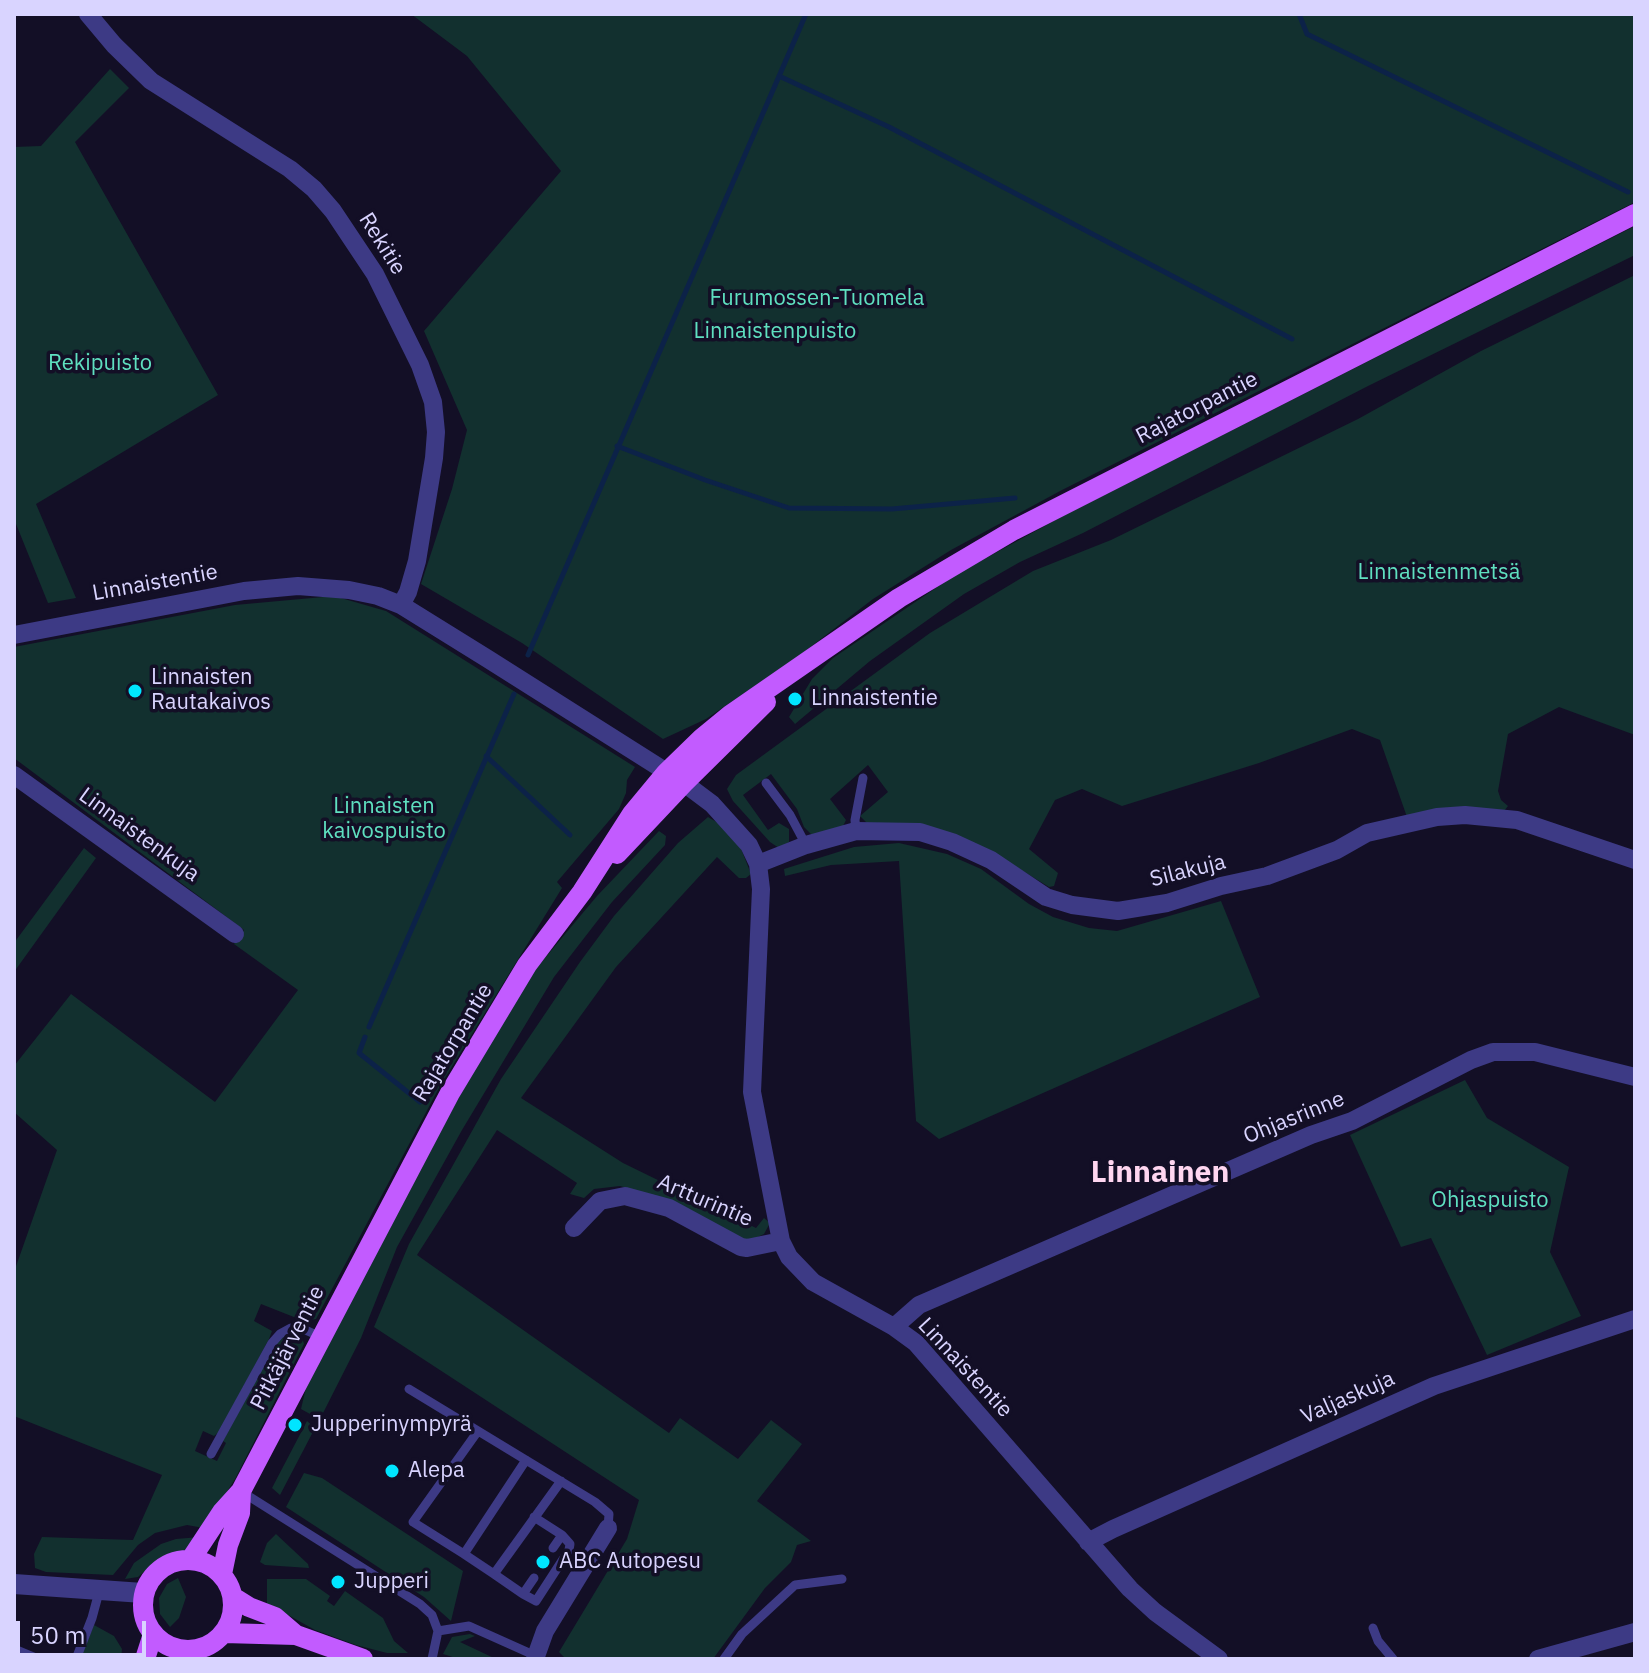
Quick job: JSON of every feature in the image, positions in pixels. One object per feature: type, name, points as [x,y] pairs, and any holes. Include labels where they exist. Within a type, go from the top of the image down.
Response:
[{"type":"main road","name":"Rajatorpantie","points":[[377,1227],[450,1093],[527,965],[582,892],[675,778],[797,671],[886,607],[1014,530],[1635,214]]},
{"type":"main road","name":"Pitkäjärventie","points":[[191,1559],[222,1512],[241,1491],[377,1227]]},
{"type":"main road","name":"Pitkäjärventie","points":[[222,1574],[228,1545],[240,1513],[241,1491]]},
{"type":"main road","points":[[191,1559],[203,1562],[222,1574],[233,1597],[231,1620],[224,1633],[210,1645],[180,1655],[153,1634],[145,1621],[143,1593],[157,1572],[167,1565],[191,1559]]},
{"type":"main road","points":[[233,1597],[275,1617],[296,1635]]},
{"type":"main road","points":[[224,1633],[296,1635],[363,1659]]},
{"type":"main road","points":[[145,1659],[153,1634]]},
{"type":"street","name":"Rekitie","points":[[88,14],[151,81],[290,169],[314,189],[333,211],[375,274],[420,365],[433,402],[436,432],[417,561],[401,605]]},
{"type":"street","name":"Linnaistentie","points":[[14,635],[244,591],[298,586],[378,596],[401,605],[712,804],[733,824],[749,845],[758,864],[761,889],[752,1092],[781,1241],[789,1257],[813,1282],[894,1327],[916,1343],[1088,1542],[1155,1612],[1219,1659]]},
{"type":"street","name":"Linnaistenkuja","points":[[14,775],[235,934]]},
{"type":"street","name":"Silakuja","points":[[758,864],[806,845],[856,831],[920,832],[991,860],[1046,897],[1072,905],[1118,911],[1167,903],[1267,876],[1337,850],[1367,833],[1437,817],[1465,815],[1517,820],[1635,860]]},
{"type":"street","name":"Ohjasrinne","points":[[894,1327],[919,1305],[1311,1135],[1352,1121],[1471,1060],[1493,1052],[1535,1052],[1635,1077]]},
{"type":"street","name":"Artturintie","points":[[574,1228],[600,1201],[625,1196],[669,1208],[741,1247],[781,1241]]},
{"type":"street","name":"Valjaskuja","points":[[1088,1542],[1434,1386],[1635,1319]]},
{"type":"street","points":[[535,1657],[545,1631],[608,1528]]},
{"type":"street","points":[[14,1584],[143,1593]]},
{"type":"street","points":[[1538,1659],[1589,1652],[1635,1632]]},
{"type":"lane","points":[[856,831],[855,820],[863,778]]},
{"type":"lane","points":[[766,783],[790,815],[806,845]]},
{"type":"lane","points":[[211,1454],[272,1343],[280,1334],[291,1328],[301,1328],[321,1337]]},
{"type":"lane","points":[[409,1389],[561,1481],[609,1514],[608,1528]]},
{"type":"lane","points":[[478,1431],[413,1522],[536,1601],[570,1544],[562,1535],[534,1517]]},
{"type":"lane","points":[[464,1554],[526,1460]]},
{"type":"lane","points":[[494,1574],[561,1481]]},
{"type":"lane","points":[[241,1491],[420,1604],[432,1615],[438,1631],[432,1659]]},
{"type":"lane","points":[[553,1548],[562,1535]]},
{"type":"lane","points":[[523,1594],[534,1578]]},
{"type":"lane","points":[[724,1659],[742,1634],[795,1585],[842,1579]]},
{"type":"lane","points":[[76,1659],[99,1592]]},
{"type":"lane","points":[[438,1631],[469,1626],[535,1657]]},
{"type":"lane","points":[[1373,1628],[1378,1641],[1393,1659]]},
{"type":"lane","points":[[14,1649],[38,1659]]},
{"type":"green space","name":"Furumossen-Tuomela","points":[[411,14],[1635,14],[1635,202],[1062,490],[951,550],[873,599],[800,655],[706,719],[663,739],[522,643],[421,584],[452,489],[467,430],[424,331],[561,171],[467,56]]},
{"type":"green space","name":"Rekipuisto","points":[[110,69],[129,88],[75,142],[218,395],[36,504],[76,598],[48,603],[14,519],[14,147],[41,146]]},
{"type":"green space","points":[[1635,226],[1635,255],[1020,562],[964,594],[870,661],[795,724],[789,717],[812,679],[833,658],[955,575],[1063,516]]},
{"type":"green space","name":"Linnaistenmetsä","points":[[1635,275],[1635,735],[1559,707],[1508,734],[1498,791],[1501,800],[1508,806],[1504,811],[1407,817],[1380,740],[1352,729],[1259,763],[1122,806],[1082,789],[1055,800],[1029,849],[1058,873],[1054,886],[1049,887],[1018,868],[867,823],[860,816],[888,792],[868,765],[830,799],[846,820],[843,826],[817,834],[811,834],[804,827],[797,809],[771,774],[743,795],[768,830],[779,823],[789,829],[789,842],[779,848],[733,801],[727,789],[736,775],[930,633],[1033,571],[1111,540],[1358,419],[1481,351]]},
{"type":"green space","name":"Linnaisten kaivospuisto","points":[[334,596],[386,611],[635,767],[627,780],[626,793],[619,809],[557,882],[562,888],[440,1086],[316,1319],[304,1321],[261,1304],[254,1321],[272,1331],[269,1339],[219,1432],[214,1436],[203,1431],[195,1451],[217,1461],[226,1443],[223,1441],[275,1345],[286,1335],[302,1337],[304,1344],[235,1479],[204,1528],[187,1525],[155,1533],[138,1545],[113,1575],[46,1572],[35,1568],[34,1554],[42,1537],[133,1540],[162,1475],[14,1416],[14,1272],[57,1150],[14,1112],[14,1066],[71,994],[215,1102],[298,990],[234,944],[244,930],[14,758],[14,647],[235,605]]},
{"type":"green space","points":[[708,817],[725,827],[740,846],[751,874],[739,878],[717,857],[616,967],[521,1098],[623,1163],[756,1228],[764,1218],[770,1223],[764,1234],[745,1243],[661,1198],[620,1186],[594,1189],[584,1198],[570,1194],[577,1183],[497,1130],[417,1255],[669,1433],[680,1418],[738,1459],[771,1420],[802,1444],[757,1501],[811,1541],[797,1545],[791,1562],[765,1588],[713,1659],[566,1659],[559,1652],[627,1539],[639,1500],[374,1327],[409,1244],[501,1079],[614,916],[678,843]]},
{"type":"green space","points":[[659,831],[666,836],[665,845],[612,902],[554,977],[462,1130],[397,1247],[361,1338],[321,1417],[319,1419],[301,1409],[309,1375],[478,1062],[534,971],[597,896]]},
{"type":"green space","points":[[899,843],[947,854],[981,869],[1029,904],[1053,917],[1089,928],[1117,931],[1221,901],[1260,997],[939,1139],[916,1121],[899,861],[831,865],[785,876],[784,869],[854,847]]},
{"type":"green space","points":[[84,848],[96,858],[14,972],[14,943]]},
{"type":"green space","name":"Ohjaspuisto","points":[[1465,1080],[1487,1118],[1569,1167],[1550,1252],[1581,1316],[1487,1355],[1431,1238],[1401,1247],[1350,1135]]},
{"type":"green space","points":[[307,1421],[315,1428],[280,1495],[272,1488]]},
{"type":"green space","points":[[304,1473],[322,1478],[463,1571],[451,1621],[424,1597],[286,1507]]},
{"type":"green space","points":[[276,1534],[309,1568],[260,1562],[267,1543]]},
{"type":"green space","points":[[200,1537],[184,1551],[158,1559],[138,1577],[125,1579],[134,1563],[161,1544]]},
{"type":"green space","points":[[178,1578],[186,1597],[179,1618],[170,1627],[160,1614],[159,1598],[167,1584]]},
{"type":"green space","points":[[267,1579],[306,1579],[330,1596],[327,1601],[334,1606],[345,1591],[383,1618],[394,1641],[408,1653],[387,1653],[356,1645],[267,1607]]},
{"type":"green space","points":[[94,1625],[114,1636],[122,1649],[121,1659],[80,1659]]},
{"type":"green space","points":[[475,1636],[460,1642],[496,1659],[459,1659],[443,1654],[452,1637]]},
{"type":"waterway","points":[[528,655],[806,14]]},
{"type":"waterway","points":[[1299,14],[1307,34],[1628,192]]},
{"type":"waterway","points":[[779,76],[889,127],[1292,339]]},
{"type":"waterway","points":[[617,446],[789,508],[892,509],[1015,498]]},
{"type":"waterway","points":[[369,1027],[514,694]]},
{"type":"waterway","points":[[486,756],[570,835]]},
{"type":"waterway","points":[[365,1037],[359,1053],[420,1102]]},
{"type":"place","name":"Linnaisten Rautakaivos","points":[[135,691]]},
{"type":"place","name":"Linnaistentie","points":[[795,699]]},
{"type":"place","name":"Jupperinympyrä","points":[[295,1425]]},
{"type":"place","name":"Alepa","points":[[392,1471]]},
{"type":"place","name":"ABC Autopesu","points":[[543,1562]]},
{"type":"place","name":"Jupperi","points":[[338,1582]]},
{"type":"district","name":"Linnainen","points":[[1160,1173]]},
{"type":"park label","name":"Linnaistenpuisto","points":[[775,332]]}]
